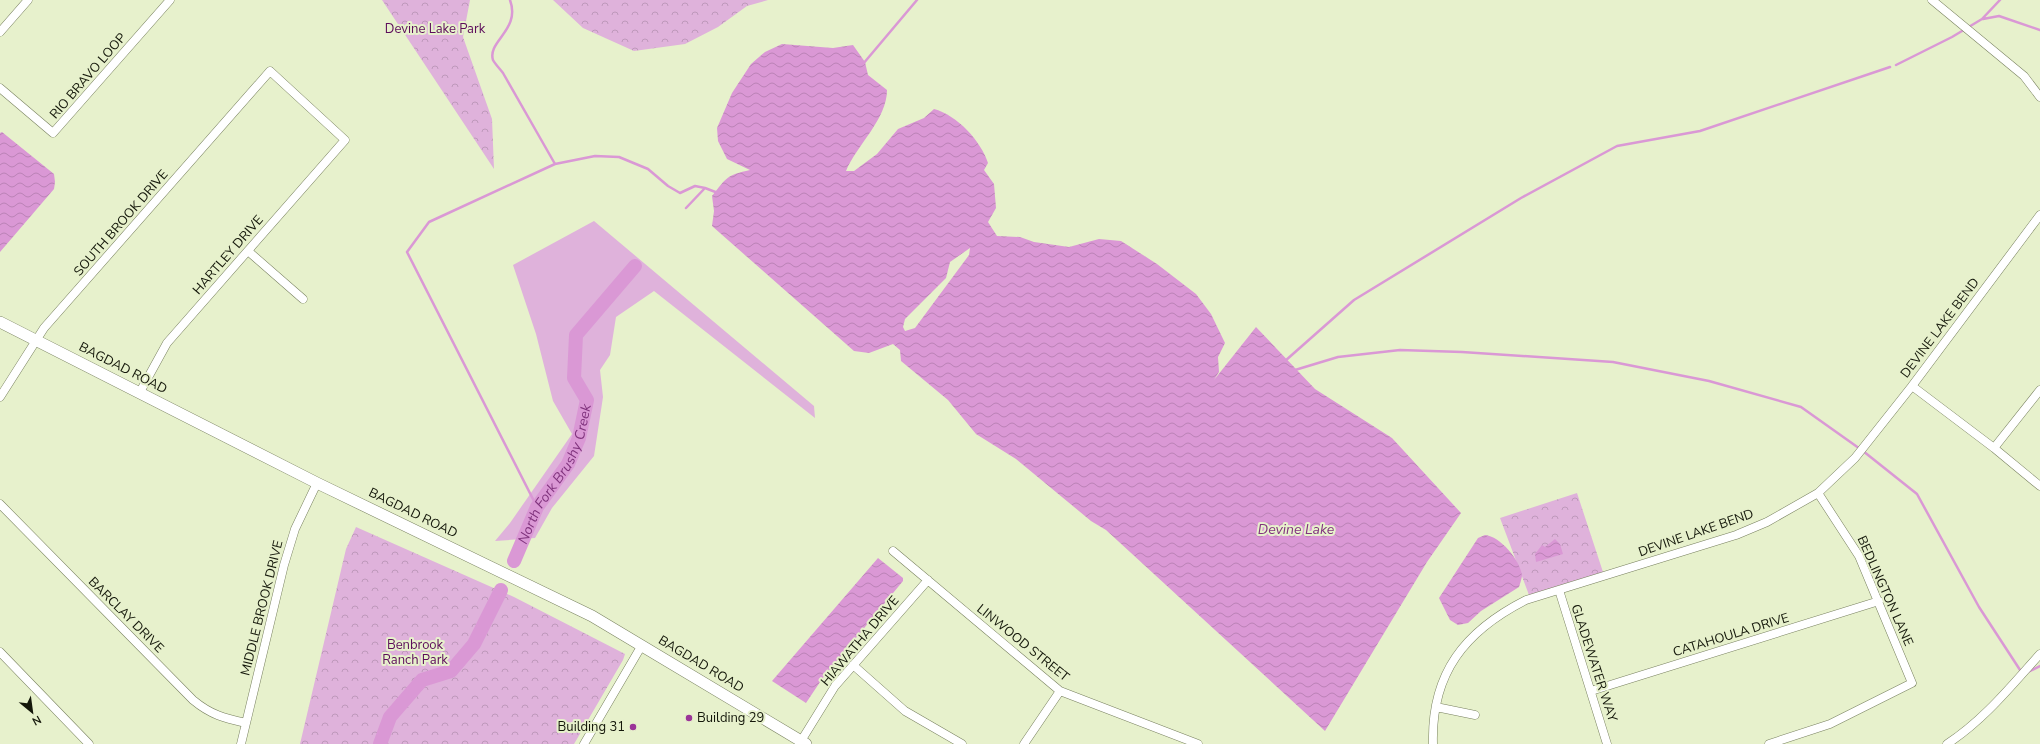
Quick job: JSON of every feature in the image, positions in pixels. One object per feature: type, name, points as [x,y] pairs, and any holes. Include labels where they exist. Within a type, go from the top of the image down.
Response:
[{"type":"street","points":[[0,32],[28,0]]},
{"type":"street","name":"RIO BRAVO LOOP","points":[[0,88],[53,133],[170,0]]},
{"type":"street","points":[[1932,0],[2024,76],[2040,97]]},
{"type":"street","name":"HARTLEY DRIVE","points":[[140,392],[167,343],[345,140],[270,71]]},
{"type":"street","name":"SOUTH BROOK DRIVE","points":[[0,397],[36,340],[270,71]]},
{"type":"street","name":"DEVINE LAKE BEND","points":[[1433,744],[1436,707],[1442,683],[1452,662],[1464,645],[1482,627],[1502,612],[1526,600],[1736,535],[1767,522],[1818,493],[1855,458],[1912,386],[2040,215]]},
{"type":"street","points":[[248,251],[303,299]]},
{"type":"street","name":"BAGDAD ROAD","points":[[0,322],[317,483],[592,616],[803,743]]},
{"type":"street","points":[[1912,386],[1994,448],[2040,486]]},
{"type":"street","points":[[1994,448],[2040,390]]},
{"type":"street","name":"MIDDLE BROOK DRIVE","points":[[242,744],[284,565],[295,529],[317,483]]},
{"type":"street","name":"BEDLINGTON LANE","points":[[1769,744],[1830,724],[1912,683],[1879,601],[1851,542],[1818,493]]},
{"type":"street","name":"BARCLAY DRIVE","points":[[0,504],[205,710],[218,717],[246,723]]},
{"type":"street","name":"LINWOOD STREET","points":[[893,551],[1060,691],[1198,744]]},
{"type":"street","name":"HIAWATHA DRIVE","points":[[803,743],[835,686],[928,580]]},
{"type":"street","name":"GLADEWATER WAY","points":[[1559,590],[1607,744]]},
{"type":"street","name":"CATAHOULA DRIVE","points":[[1591,691],[1879,601]]},
{"type":"street","points":[[584,744],[642,645]]},
{"type":"street","points":[[0,652],[89,744]]},
{"type":"street","points":[[1947,744],[1976,722],[2038,656]]},
{"type":"street","points":[[853,666],[905,711],[962,744]]},
{"type":"street","points":[[1024,744],[1060,691]]},
{"type":"street","points":[[1436,707],[1475,715]]},
{"type":"green space","name":"Devine Lake Park","points":[[382,0],[470,0],[463,37],[492,119],[494,169]]},
{"type":"green space","points":[[553,0],[768,0],[747,6],[718,27],[685,44],[634,51],[583,28]]},
{"type":"green space","points":[[594,221],[814,406],[815,418],[654,291],[616,317],[610,355],[600,370],[603,397],[594,456],[552,508],[535,538],[495,541],[510,523],[572,434],[553,401],[536,334],[513,265]]},
{"type":"green space","points":[[1577,493],[1603,572],[1529,595],[1500,518]]},
{"type":"green space","name":"Benbrook Ranch Park","points":[[356,527],[514,597],[625,654],[623,660],[574,744],[300,744],[346,549]]},
{"type":"water","name":"Devine Lake","points":[[782,44],[833,48],[853,45],[865,62],[868,75],[887,90],[886,101],[877,122],[846,171],[854,171],[877,154],[898,129],[924,118],[934,109],[943,112],[967,130],[980,146],[985,155],[988,163],[984,170],[994,184],[996,208],[988,222],[997,236],[1020,237],[1034,242],[1069,247],[1099,239],[1121,241],[1157,264],[1196,294],[1211,314],[1225,343],[1218,357],[1219,372],[1214,380],[1256,327],[1315,389],[1392,438],[1461,513],[1427,562],[1325,731],[1106,530],[1091,521],[1016,459],[976,434],[948,400],[901,361],[900,350],[893,344],[869,353],[854,351],[712,226],[714,211],[712,196],[732,175],[750,170],[727,159],[718,141],[717,128],[732,93],[751,64],[765,52]],"holes":[[[970,248],[969,255],[915,328],[905,331],[903,327],[905,319],[946,278],[950,262]]]},
{"type":"water","points":[[2,132],[54,174],[55,182],[54,189],[0,252],[0,133]]},
{"type":"water","points":[[1485,535],[1491,536],[1503,544],[1513,556],[1522,575],[1519,587],[1481,611],[1468,623],[1458,625],[1450,620],[1439,598],[1478,538]]},
{"type":"water","points":[[1555,539],[1560,544],[1563,554],[1536,562],[1535,554],[1542,545],[1545,547]]},
{"type":"water","points":[[878,558],[903,578],[903,581],[822,679],[806,703],[772,681]]},
{"type":"waterway","points":[[510,0],[512,10],[511,19],[508,27],[492,53],[493,60],[503,73],[555,164]]},
{"type":"waterway","name":"North Fork Brushy Creek","points":[[863,64],[917,0]]},
{"type":"waterway","points":[[1896,65],[1952,37],[1982,19],[2000,0]]},
{"type":"waterway","points":[[1983,19],[1999,16],[2040,30]]},
{"type":"waterway","points":[[1285,361],[1354,300],[1521,198],[1617,146],[1700,131],[1890,67]]},
{"type":"waterway","points":[[537,507],[407,252],[429,222],[555,164],[595,156],[619,157],[648,169],[668,186],[680,193],[695,186],[705,188]]},
{"type":"waterway","name":"North Fork Brushy Creek","points":[[686,208],[705,188],[718,193]]},
{"type":"waterway","name":"North Fork Brushy Creek","points":[[514,561],[537,507],[568,464],[579,438],[587,400],[574,378],[576,335],[635,266]]},
{"type":"waterway","points":[[1295,370],[1338,357],[1400,350],[1462,352],[1613,362],[1709,381],[1801,407],[1863,451],[1917,494],[1979,607],[2022,673]]},
{"type":"waterway","name":"North Fork Brushy Creek","points":[[380,744],[390,717],[422,680],[451,671],[474,644],[501,590]]},
{"type":"waterway","points":[[2028,672],[2040,666]]},
{"type":"place","name":"Building 29","points":[[689,718]]},
{"type":"place","name":"Building 31","points":[[633,727]]}]
